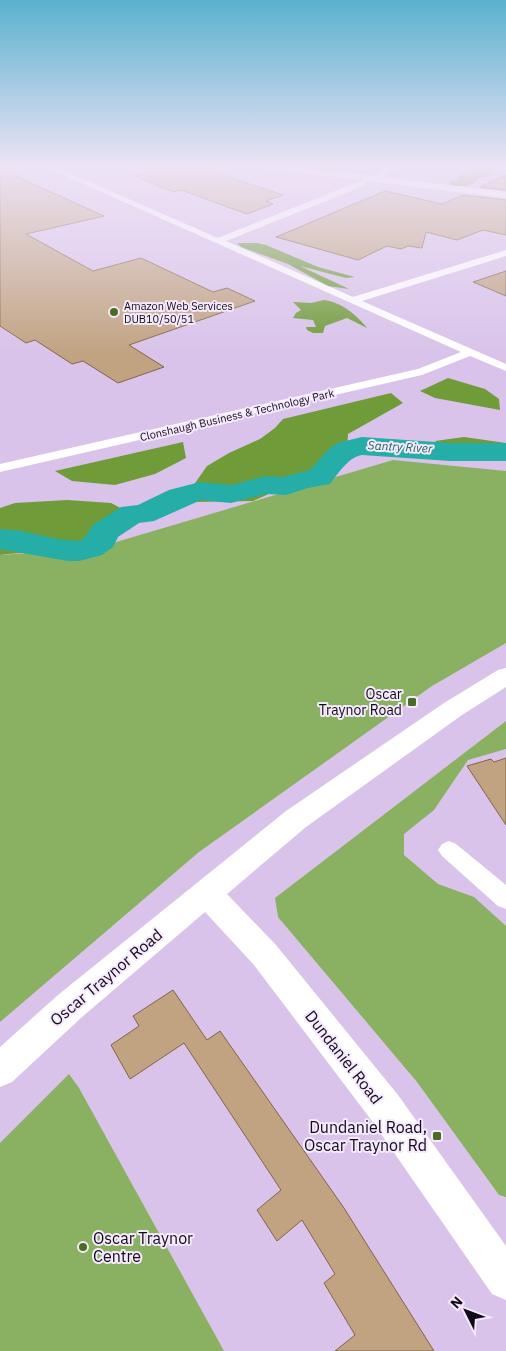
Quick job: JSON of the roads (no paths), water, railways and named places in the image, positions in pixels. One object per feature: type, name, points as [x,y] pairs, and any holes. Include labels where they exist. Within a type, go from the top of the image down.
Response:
[{"type":"street","points":[[189,228],[506,368]]},
{"type":"street","points":[[219,241],[252,228]]},
{"type":"street","points":[[354,300],[506,253]]},
{"type":"street","name":"Clonshaugh Business & Technology Park","points":[[0,468],[413,374],[471,352]]},
{"type":"street","name":"Oscar Traynor Road","points":[[0,1070],[70,1006],[296,818],[453,709],[506,676]]},
{"type":"street","points":[[449,850],[506,899]]},
{"type":"street","name":"Dundaniel Road","points":[[206,892],[265,955],[385,1108],[506,1280]]},
{"type":"waterway","name":"Santry River","points":[[0,539],[11,539],[68,551],[88,549],[94,547],[101,540],[104,532],[132,514],[143,514],[180,497],[200,491],[231,494],[266,485],[286,486],[303,479],[319,478],[338,456],[347,449],[362,446],[450,452],[506,452]]},
{"type":"place","name":"Amazon Web Services DUB10/50/51","points":[[114,312]]},
{"type":"place","name":"Oscar Traynor Road","points":[[412,702]]},
{"type":"place","name":"Dundaniel Road, Oscar Traynor Rd","points":[[437,1136]]},
{"type":"place","name":"Oscar Traynor Centre","points":[[83,1247]]}]
